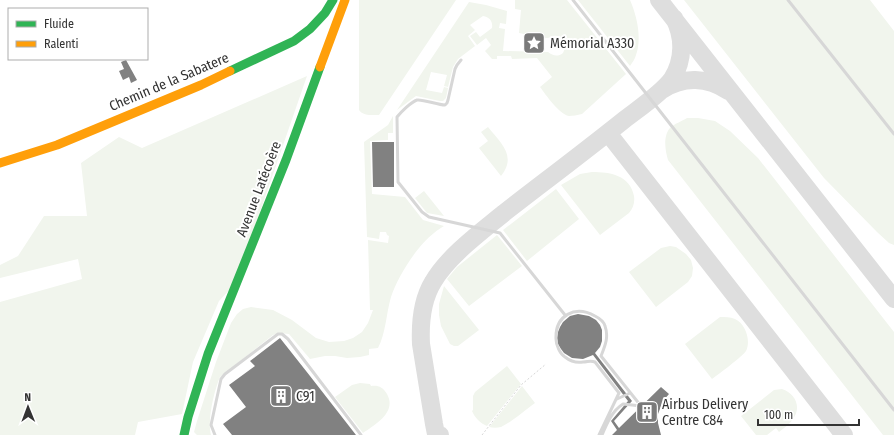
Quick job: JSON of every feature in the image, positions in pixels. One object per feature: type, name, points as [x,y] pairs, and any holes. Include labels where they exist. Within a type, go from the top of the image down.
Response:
[{"type":"street","name":"Chemin de la Sabatere","points":[[0,163],[57,145],[201,85],[294,41],[310,29],[325,13],[333,0]]},
{"type":"street","name":"Avenue Latécoère","points":[[184,435],[188,417],[208,354],[286,160],[345,0]]},
{"type":"lane","points":[[573,0],[894,410]]},
{"type":"lane","points":[[788,0],[894,134]]},
{"type":"lane","points":[[461,60],[457,65],[448,100],[445,105],[416,100],[397,117],[398,182],[422,212],[429,217],[500,233],[565,315]]},
{"type":"lane","points":[[599,435],[619,393],[595,362],[591,360],[576,362],[562,354],[556,342],[556,328],[565,315],[576,311],[591,314],[602,320],[605,326],[607,338],[601,356],[641,406],[621,405],[614,412],[602,435]]},
{"type":"lane","points":[[215,435],[211,425],[221,379],[225,374],[278,334],[282,334],[288,340],[361,435]]},
{"type":"lane","points":[[617,399],[630,393]]},
{"type":"path","points":[[482,435],[521,385],[546,364]]},
{"type":"shaded area","points":[[359,0],[456,0],[379,115],[365,114],[359,110]]},
{"type":"shaded area","points":[[515,0],[567,0],[626,74],[582,114],[571,116],[565,115],[553,104],[540,87],[552,77],[537,58],[512,59],[511,56],[497,56],[497,59],[492,59],[485,51],[491,45],[486,38],[477,45],[470,36],[476,32],[480,37],[492,28],[492,24],[488,17],[483,16],[470,25],[475,30],[468,36],[475,46],[458,59],[453,67],[448,87],[444,86],[447,75],[431,72],[426,90],[442,93],[444,87],[448,88],[446,98],[443,101],[440,101],[416,96],[397,110],[469,2],[507,11],[506,24],[500,23],[499,28],[505,29],[503,51],[548,52],[556,56],[563,53],[565,47],[564,41],[560,37],[553,36],[544,38],[519,33],[521,10],[515,9]]},
{"type":"shaded area","points":[[578,0],[630,0],[637,20],[639,41],[636,55],[630,66]]},
{"type":"shaded area","points":[[684,0],[870,0],[894,31],[894,245],[889,243],[877,232],[824,178]]},
{"type":"shaded area","points":[[307,76],[235,284],[219,301],[193,362],[182,414],[138,422],[135,435],[0,435],[0,302],[82,279],[78,259],[0,278],[0,265],[18,256],[44,216],[87,216],[81,163],[119,137],[142,148]]},
{"type":"shaded area","points":[[393,116],[393,133],[388,133],[388,140],[370,141],[372,194],[405,197],[423,220],[444,226],[435,232],[415,253],[398,280],[391,297],[383,336],[378,348],[369,349],[369,355],[360,357],[347,358],[325,356],[310,359],[289,334],[279,333],[273,335],[220,377],[212,406],[210,422],[211,435],[197,435],[194,432],[216,362],[231,323],[237,314],[243,309],[251,307],[273,310],[292,320],[316,338],[329,342],[344,341],[353,338],[362,332],[368,323],[373,310],[370,310],[368,240],[388,243],[389,236],[386,232],[380,232],[379,239],[367,237],[364,142],[388,125]]},
{"type":"shaded area","points":[[687,118],[715,121],[730,131],[758,158],[894,332],[894,435],[883,435],[668,160],[665,143],[666,135],[670,128]]},
{"type":"shaded area","points":[[488,127],[502,144],[507,156],[508,162],[506,169],[501,176],[479,148],[488,141],[481,132]]},
{"type":"shaded area","points":[[592,172],[612,174],[624,179],[632,189],[634,196],[632,209],[629,213],[600,235],[561,185],[580,174]]},
{"type":"shaded area","points":[[556,189],[579,219],[527,261],[503,230]]},
{"type":"shaded area","points":[[424,191],[444,216],[427,213],[415,198]]},
{"type":"shaded area","points":[[497,235],[522,266],[469,306],[447,279],[457,267]]},
{"type":"shaded area","points":[[670,246],[676,247],[686,254],[691,260],[693,268],[692,276],[688,282],[656,307],[629,272],[661,248]]},
{"type":"shaded area","points":[[444,286],[479,330],[458,346],[450,344],[441,326],[439,304]]},
{"type":"shaded area","points":[[720,317],[733,318],[739,321],[745,329],[748,342],[746,351],[712,379],[685,344]]},
{"type":"shaded area","points":[[507,366],[521,384],[487,426],[478,420],[472,411],[473,396],[475,392]]},
{"type":"shaded area","points":[[360,383],[370,384],[371,386],[378,386],[382,388],[387,394],[389,400],[389,406],[384,417],[363,433],[335,397],[352,385]]},
{"type":"shaded area","points":[[522,386],[535,403],[505,425],[498,428],[489,427]]},
{"type":"shaded area","points":[[782,389],[794,397],[797,405],[796,414],[790,423],[779,432],[776,428],[767,435],[756,435],[741,416],[774,390]]},
{"type":"building","points":[[126,60],[137,80],[131,83],[129,77],[123,80],[119,71],[124,69],[121,62]]},
{"type":"building","points":[[372,142],[394,142],[394,187],[373,187]]},
{"type":"building","points":[[578,314],[589,316],[596,320],[600,325],[602,330],[602,341],[600,347],[595,353],[632,401],[614,421],[619,428],[661,387],[669,394],[663,401],[658,414],[658,423],[661,435],[612,435],[617,430],[611,421],[628,401],[593,355],[583,359],[572,358],[564,353],[558,344],[558,332],[563,322],[570,316]]},
{"type":"building","name":"C91","points":[[280,338],[356,435],[232,435],[223,424],[246,407],[229,385],[255,366],[250,361]]},
{"type":"taxiway","points":[[659,0],[894,299]]},
{"type":"taxiway","points":[[440,435],[436,434],[421,344],[422,312],[429,289],[439,272],[475,236],[650,101],[668,84],[676,72],[681,56],[680,33],[674,18]]},
{"type":"taxiway","points":[[662,90],[678,82],[695,80],[712,83],[728,91]]},
{"type":"taxiway","points":[[608,133],[844,435]]},
{"type":"traffic: fast","points":[[230,71],[294,41],[310,29],[325,13],[333,0]]},
{"type":"traffic: fast","points":[[184,435],[188,417],[208,354],[286,160],[320,67]]},
{"type":"traffic: slow","points":[[320,67],[345,0]]},
{"type":"traffic: slow","points":[[0,163],[57,145],[201,85],[230,71]]},
{"type":"place","name":"Mémorial A330","points":[[534,43]]},
{"type":"place","name":"C91","points":[[281,396]]},
{"type":"place","name":"Airbus Delivery Centre C84","points":[[647,412]]}]
